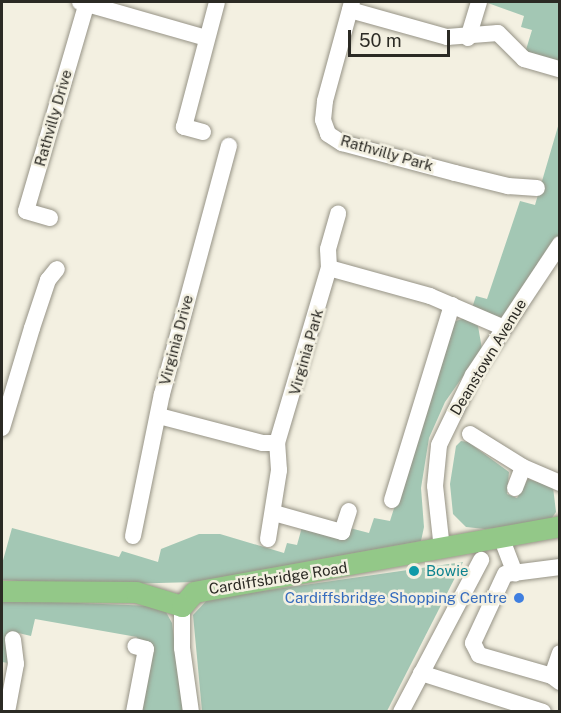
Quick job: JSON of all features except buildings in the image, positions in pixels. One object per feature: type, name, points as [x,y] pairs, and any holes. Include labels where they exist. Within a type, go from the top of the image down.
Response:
[{"type":"main road","name":"Cardiffsbridge Road","points":[[182,606],[194,592],[442,549],[559,526]]},
{"type":"main road","points":[[2,591],[135,592],[182,606]]},
{"type":"street","points":[[84,2],[206,38]]},
{"type":"street","name":"Rathvilly Drive","points":[[50,218],[26,211],[84,2]]},
{"type":"street","points":[[203,132],[184,126],[217,2]]},
{"type":"street","points":[[468,38],[479,2]]},
{"type":"street","name":"Rathvilly Park","points":[[537,188],[508,186],[342,143],[328,134],[323,120],[324,100],[351,6],[447,37],[468,38],[498,33],[524,59],[560,69]]},
{"type":"street","name":"Virginia Drive","points":[[133,536],[159,416],[229,146]]},
{"type":"street","points":[[338,213],[328,249],[329,268],[406,288],[502,327]]},
{"type":"street","name":"Deanstown Avenue","points":[[442,549],[435,486],[437,454],[454,410],[502,327],[560,244]]},
{"type":"street","name":"Virginia Park","points":[[277,442],[329,268]]},
{"type":"street","points":[[2,428],[4,406],[48,280],[57,269]]},
{"type":"street","points":[[392,500],[452,305]]},
{"type":"street","points":[[159,416],[263,443],[277,442],[274,513],[268,539]]},
{"type":"street","points":[[470,434],[523,467],[560,483]]},
{"type":"street","points":[[515,488],[523,467]]},
{"type":"street","points":[[274,513],[342,532],[349,511]]},
{"type":"street","points":[[559,526],[560,521]]},
{"type":"street","points":[[501,537],[515,573]]},
{"type":"street","points":[[402,711],[481,560]]},
{"type":"street","points":[[560,567],[505,574],[474,637],[474,651],[556,679],[560,653]]},
{"type":"street","points":[[182,606],[182,648],[191,711]]},
{"type":"street","points":[[8,711],[16,664],[12,639]]},
{"type":"street","points":[[134,711],[146,649],[135,646]]},
{"type":"street","points":[[421,674],[543,711]]},
{"type":"green space","points":[[485,2],[559,2],[559,62],[525,53],[532,30],[521,27],[524,16]]},
{"type":"green space","points":[[559,123],[559,243],[502,326],[471,311],[476,296],[487,299],[520,201],[535,205]]},
{"type":"green space","points":[[465,318],[478,326],[482,349],[445,402],[429,438],[421,488],[424,527],[421,541],[195,582],[86,585],[2,580],[2,564],[12,528],[119,557],[122,551],[158,562],[161,549],[199,534],[220,534],[284,553],[287,543],[297,545],[302,527],[346,527],[369,533],[374,518],[390,521],[453,322]]},
{"type":"green space","points":[[461,441],[468,442],[509,472],[507,494],[517,498],[528,479],[553,487],[556,512],[549,522],[485,529],[466,527],[453,514],[450,484],[456,446]]},
{"type":"green space","points":[[463,562],[387,711],[202,711],[193,615],[208,599]]},
{"type":"green space","points":[[2,600],[153,606],[166,612],[172,623],[183,711],[131,711],[143,647],[136,646],[137,637],[35,619],[31,636],[10,631],[15,664],[2,662]]},
{"type":"place","name":"Bowie","points":[[414,571]]},
{"type":"place","name":"Cardiffsbridge Shopping Centre","points":[[519,598]]}]
